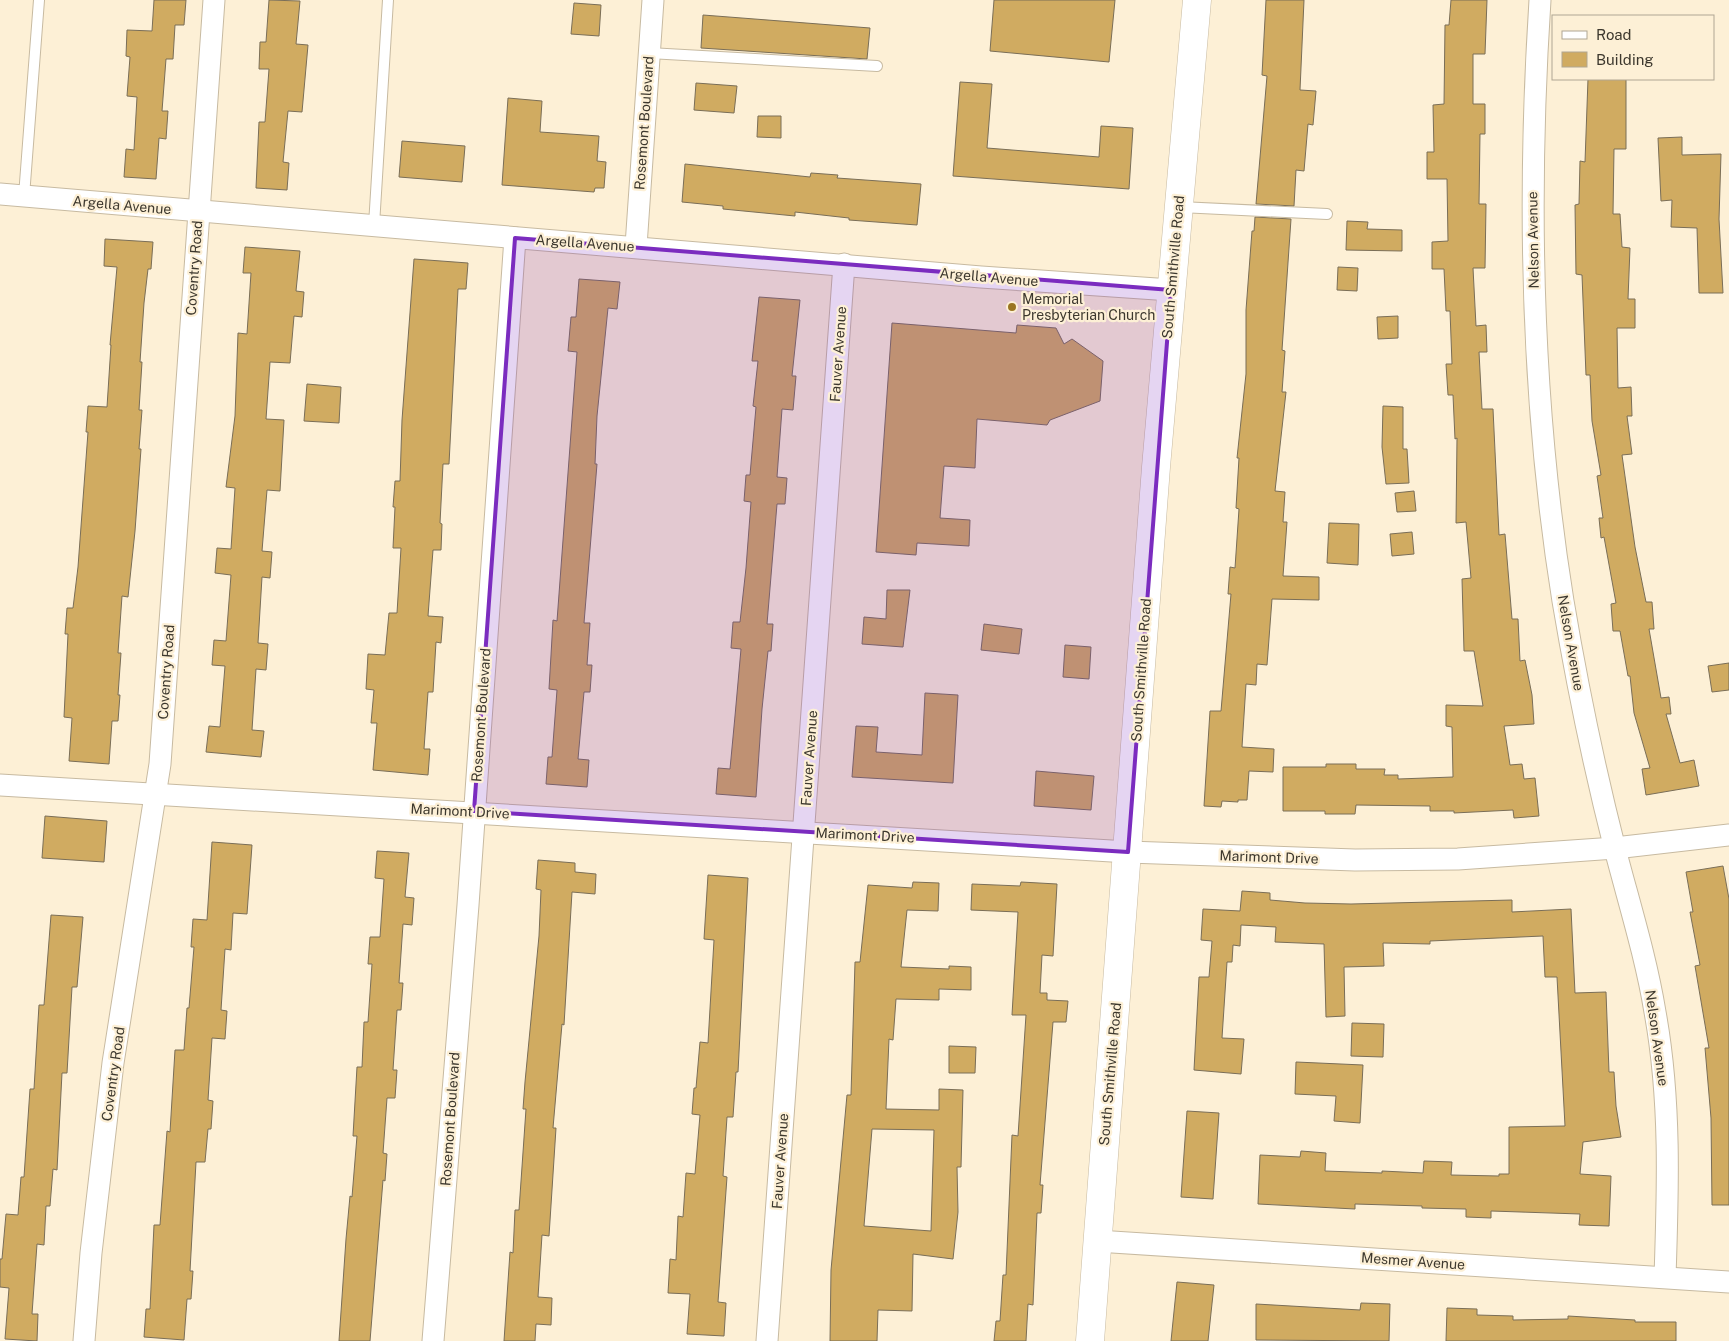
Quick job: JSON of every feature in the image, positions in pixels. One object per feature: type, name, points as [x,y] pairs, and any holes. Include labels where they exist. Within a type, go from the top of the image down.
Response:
[{"type":"main road","name":"South Smithville Road","points":[[1090,1341],[1171,290],[1197,0]]},
{"type":"street","name":"Coventry Road","points":[[84,1341],[90,1253],[112,1072],[160,764],[214,0]]},
{"type":"street","name":"Rosemont Boulevard","points":[[636,246],[653,0]]},
{"type":"street","name":"Nelson Avenue","points":[[1540,0],[1533,126],[1532,218],[1536,364],[1547,479],[1563,600],[1583,709],[1615,848],[1646,962],[1657,1024],[1666,1100],[1668,1175],[1665,1277]]},
{"type":"street","name":"Argella Avenue","points":[[0,194],[515,238],[636,246],[981,277],[1171,290]]},
{"type":"street","name":"Rosemont Boulevard","points":[[433,1341],[474,811],[515,238]]},
{"type":"street","name":"Fauver Avenue","points":[[767,1341],[844,264]]},
{"type":"street","name":"Marimont Drive","points":[[0,784],[474,811],[1128,852],[1354,860],[1458,859],[1615,848],[1729,835]]},
{"type":"street","name":"Mesmer Avenue","points":[[1097,1241],[1729,1282]]},
{"type":"lane","points":[[24,196],[39,0]]},
{"type":"lane","points":[[374,225],[388,0]]},
{"type":"lane","points":[[649,53],[877,66]]},
{"type":"lane","points":[[1179,207],[1327,214]]},
{"type":"highlighted area","points":[[515,238],[1171,290],[1128,852],[474,811]]},
{"type":"building","points":[[154,0],[186,0],[184,25],[175,25],[173,59],[166,59],[162,111],[168,111],[166,139],[159,138],[156,179],[124,177],[126,149],[134,150],[137,97],[127,96],[130,57],[126,56],[127,30],[152,31]]},
{"type":"building","points":[[269,0],[300,1],[296,44],[308,45],[302,112],[288,111],[283,162],[289,163],[287,190],[256,188],[259,122],[265,122],[269,69],[259,69],[260,42],[266,42]]},
{"type":"building","points":[[994,0],[1115,0],[1109,62],[990,51]]},
{"type":"building","points":[[1266,0],[1304,0],[1300,90],[1316,91],[1313,125],[1308,124],[1304,171],[1296,170],[1294,206],[1256,204],[1267,76],[1262,75]]},
{"type":"building","points":[[1451,0],[1487,0],[1485,54],[1473,54],[1473,104],[1485,104],[1485,134],[1480,134],[1479,204],[1486,204],[1485,268],[1473,268],[1476,326],[1486,325],[1487,352],[1479,352],[1482,409],[1493,409],[1499,535],[1505,534],[1512,619],[1518,619],[1520,661],[1525,660],[1532,695],[1534,724],[1504,726],[1510,765],[1522,764],[1524,779],[1535,778],[1539,816],[1514,818],[1513,810],[1454,813],[1454,811],[1430,811],[1430,806],[1356,805],[1355,814],[1325,814],[1325,811],[1283,811],[1283,767],[1326,767],[1326,764],[1356,764],[1356,769],[1385,769],[1384,775],[1398,775],[1398,779],[1453,777],[1452,727],[1446,726],[1446,705],[1483,706],[1474,651],[1464,651],[1462,579],[1471,578],[1466,522],[1456,523],[1457,438],[1455,439],[1453,395],[1448,395],[1446,364],[1452,364],[1450,311],[1446,311],[1444,269],[1432,269],[1432,242],[1448,241],[1447,179],[1427,179],[1427,152],[1434,152],[1433,105],[1444,104],[1445,25],[1449,25]]},
{"type":"building","points":[[574,3],[601,5],[599,36],[571,34]]},
{"type":"building","points":[[703,15],[870,28],[867,59],[701,48]]},
{"type":"building","points":[[1588,80],[1626,80],[1626,149],[1614,149],[1613,214],[1620,214],[1622,247],[1630,248],[1628,299],[1635,299],[1635,328],[1617,328],[1618,388],[1631,387],[1632,416],[1627,416],[1632,454],[1622,455],[1635,547],[1646,602],[1652,602],[1654,629],[1649,629],[1661,698],[1669,697],[1671,714],[1666,714],[1680,763],[1694,760],[1699,786],[1646,795],[1642,769],[1650,768],[1634,713],[1630,676],[1628,676],[1620,631],[1613,631],[1611,604],[1616,603],[1604,537],[1601,538],[1599,518],[1603,518],[1597,476],[1601,475],[1592,421],[1590,375],[1586,375],[1582,275],[1576,274],[1575,205],[1579,204],[1580,161],[1585,162]]},
{"type":"building","points":[[960,82],[992,84],[987,148],[1099,157],[1101,126],[1133,128],[1129,189],[953,176]]},
{"type":"building","points":[[696,83],[737,86],[734,113],[694,110]]},
{"type":"building","points":[[508,98],[542,101],[540,132],[599,136],[597,161],[606,162],[604,188],[595,188],[594,192],[502,185]]},
{"type":"building","points":[[758,116],[781,116],[781,138],[757,137]]},
{"type":"building","points":[[1682,137],[1682,155],[1721,154],[1719,219],[1723,293],[1699,293],[1697,228],[1671,227],[1672,200],[1661,201],[1658,138]]},
{"type":"building","points":[[402,141],[465,146],[462,182],[399,177]]},
{"type":"building","points":[[685,164],[810,177],[811,173],[838,175],[837,178],[921,184],[917,225],[849,220],[849,218],[795,212],[795,216],[723,209],[723,206],[682,202]]},
{"type":"building","points":[[1255,217],[1291,219],[1282,350],[1285,351],[1282,392],[1286,392],[1275,491],[1285,492],[1283,522],[1287,522],[1283,576],[1319,577],[1319,600],[1272,599],[1267,665],[1257,664],[1256,685],[1246,684],[1242,747],[1274,749],[1273,772],[1249,771],[1247,800],[1238,800],[1238,802],[1222,801],[1221,807],[1204,806],[1210,711],[1221,711],[1231,594],[1228,594],[1230,567],[1235,568],[1239,509],[1236,508],[1239,458],[1237,458],[1246,374],[1246,310],[1252,231],[1254,231]]},
{"type":"building","points":[[1347,221],[1368,222],[1367,229],[1402,230],[1402,251],[1346,250]]},
{"type":"building","points":[[105,239],[153,242],[151,269],[148,269],[144,303],[140,362],[142,362],[139,410],[142,410],[139,449],[141,449],[135,531],[128,597],[122,596],[118,653],[121,653],[118,721],[112,721],[109,764],[69,761],[72,718],[64,717],[68,634],[65,634],[67,608],[73,608],[78,567],[88,432],[86,432],[88,406],[107,407],[117,267],[104,266]]},
{"type":"building","points":[[245,247],[300,251],[296,291],[304,292],[302,317],[294,316],[290,363],[270,362],[266,419],[284,420],[280,491],[267,490],[262,551],[272,552],[270,578],[262,577],[258,643],[268,644],[266,670],[256,669],[252,730],[264,731],[261,757],[206,752],[209,726],[220,727],[225,666],[212,665],[214,640],[226,641],[231,575],[215,573],[217,548],[231,549],[235,488],[226,487],[235,416],[238,333],[247,334],[251,273],[243,273]]},
{"type":"building","points":[[414,259],[468,263],[466,289],[458,289],[449,464],[443,464],[440,523],[442,524],[441,550],[433,550],[428,616],[443,617],[441,643],[436,642],[433,692],[428,692],[424,749],[430,749],[428,775],[373,770],[377,723],[371,723],[374,690],[366,689],[368,654],[385,655],[389,613],[397,613],[401,548],[393,548],[395,507],[393,507],[395,481],[400,481],[402,420]]},
{"type":"building","points":[[1338,267],[1358,268],[1357,291],[1337,290]]},
{"type":"building","points":[[579,279],[620,282],[617,309],[608,308],[597,416],[595,464],[597,464],[584,623],[590,623],[587,665],[592,665],[590,692],[584,692],[578,759],[589,760],[587,787],[546,784],[548,757],[552,757],[557,690],[549,689],[553,620],[557,621],[577,352],[568,351],[571,317],[576,317]]},
{"type":"building","points":[[759,297],[800,300],[792,376],[796,376],[793,410],[782,409],[777,477],[787,478],[785,504],[777,504],[767,624],[773,624],[762,709],[756,797],[716,794],[718,768],[730,769],[741,649],[731,648],[733,622],[740,622],[746,568],[751,502],[744,501],[746,475],[750,475],[756,407],[753,406],[758,361],[752,361]]},
{"type":"building","points":[[1398,316],[1398,338],[1378,339],[1377,317]]},
{"type":"building","points":[[892,323],[1016,333],[1017,325],[1056,328],[1064,344],[1072,339],[1103,361],[1100,401],[1050,420],[1047,425],[977,419],[975,468],[944,466],[940,518],[970,520],[969,546],[917,543],[916,555],[876,552]]},
{"type":"building","points":[[307,384],[341,387],[339,423],[304,421]]},
{"type":"building","points":[[1383,406],[1403,407],[1403,449],[1407,449],[1409,483],[1386,484],[1382,447]]},
{"type":"building","points":[[1414,491],[1416,511],[1397,512],[1395,493]]},
{"type":"building","points":[[1329,523],[1359,524],[1358,565],[1327,563]]},
{"type":"building","points":[[1412,532],[1414,554],[1392,556],[1390,534]]},
{"type":"building","points":[[887,590],[910,590],[903,647],[862,644],[864,617],[886,619]]},
{"type":"building","points":[[984,624],[1022,629],[1019,654],[981,650]]},
{"type":"building","points":[[1065,645],[1091,647],[1089,679],[1063,677]]},
{"type":"building","points":[[1729,663],[1729,690],[1712,692],[1708,666]]},
{"type":"building","points":[[925,693],[958,695],[953,783],[852,777],[856,726],[878,727],[876,752],[922,755]]},
{"type":"building","points":[[1036,771],[1094,776],[1091,810],[1034,806]]},
{"type":"building","points":[[45,816],[107,821],[104,862],[42,858]]},
{"type":"building","points":[[212,842],[252,845],[247,914],[233,913],[231,950],[225,949],[221,1010],[227,1011],[225,1039],[212,1038],[208,1100],[213,1101],[211,1129],[208,1129],[205,1162],[196,1162],[190,1271],[193,1271],[191,1299],[187,1299],[184,1340],[144,1337],[146,1309],[150,1309],[154,1225],[160,1225],[167,1131],[170,1132],[175,1050],[184,1050],[194,947],[191,947],[193,919],[207,920]]},
{"type":"building","points":[[377,851],[409,853],[405,897],[414,898],[412,925],[403,924],[399,983],[403,983],[401,1010],[397,1010],[393,1070],[397,1070],[395,1098],[387,1098],[383,1153],[387,1154],[385,1181],[383,1180],[370,1341],[339,1341],[346,1239],[350,1196],[352,1197],[357,1136],[353,1136],[357,1067],[362,1067],[364,1022],[368,1022],[372,964],[368,964],[370,937],[380,937],[384,879],[375,878]]},
{"type":"building","points":[[538,860],[575,863],[575,872],[596,874],[595,894],[572,892],[564,1025],[562,1024],[553,1128],[556,1128],[549,1236],[542,1235],[538,1297],[552,1298],[551,1325],[536,1324],[535,1341],[504,1341],[510,1252],[513,1253],[515,1210],[519,1210],[526,1109],[523,1109],[539,936],[541,890],[536,889]]},
{"type":"building","points":[[1723,866],[1729,899],[1729,1205],[1712,1205],[1711,1118],[1705,1048],[1709,1048],[1695,966],[1700,965],[1690,912],[1693,912],[1686,872]]},
{"type":"building","points":[[708,875],[748,878],[738,1072],[736,1072],[733,1117],[727,1117],[723,1176],[727,1177],[718,1302],[726,1303],[724,1336],[687,1334],[690,1294],[668,1293],[670,1259],[676,1260],[678,1216],[683,1217],[686,1173],[695,1174],[700,1115],[692,1114],[700,1042],[708,1043],[714,940],[704,939]]},
{"type":"building","points":[[913,882],[939,883],[938,911],[907,910],[901,967],[949,969],[949,966],[971,967],[971,990],[939,989],[939,1000],[896,999],[893,1040],[889,1039],[886,1109],[939,1110],[939,1089],[963,1090],[961,1167],[957,1167],[958,1212],[953,1259],[913,1254],[912,1311],[878,1310],[877,1341],[830,1341],[831,1270],[847,1095],[851,1095],[855,962],[860,962],[868,885],[912,888]],"holes":[[[872,1129],[934,1130],[931,1231],[864,1226]]]},
{"type":"building","points":[[1021,882],[1057,884],[1053,956],[1042,955],[1040,993],[1047,993],[1047,1000],[1068,1001],[1066,1022],[1053,1022],[1040,1185],[1043,1185],[1041,1213],[1037,1213],[1033,1305],[1028,1304],[1026,1341],[994,1341],[996,1321],[1000,1321],[1003,1275],[1006,1275],[1012,1135],[1018,1136],[1026,1015],[1012,1015],[1018,912],[971,910],[972,884],[1020,886]]},
{"type":"building","points":[[1242,891],[1270,893],[1270,900],[1305,903],[1351,904],[1512,900],[1512,912],[1571,909],[1575,993],[1606,992],[1609,1072],[1614,1072],[1616,1106],[1621,1137],[1583,1142],[1580,1174],[1611,1176],[1609,1226],[1579,1225],[1580,1214],[1491,1211],[1491,1218],[1466,1217],[1466,1209],[1422,1208],[1422,1206],[1355,1204],[1355,1209],[1258,1204],[1260,1155],[1300,1157],[1301,1151],[1326,1153],[1325,1171],[1423,1173],[1424,1161],[1452,1162],[1451,1175],[1499,1176],[1499,1174],[1509,1174],[1509,1127],[1565,1126],[1557,977],[1545,977],[1543,936],[1430,941],[1430,944],[1383,943],[1384,966],[1344,967],[1345,1016],[1326,1017],[1324,944],[1275,942],[1276,927],[1241,925],[1240,946],[1233,945],[1232,962],[1227,962],[1222,1038],[1244,1039],[1241,1074],[1194,1070],[1199,977],[1209,977],[1212,941],[1201,940],[1203,909],[1240,911]]},
{"type":"building","points":[[51,915],[83,917],[77,987],[72,987],[67,1073],[62,1073],[57,1170],[53,1169],[50,1206],[46,1206],[44,1245],[37,1244],[32,1314],[38,1314],[37,1341],[5,1339],[9,1288],[0,1287],[0,1259],[2,1259],[6,1214],[18,1215],[21,1177],[24,1177],[30,1089],[34,1089],[39,1005],[44,1005]]},
{"type":"building","points":[[1352,1023],[1384,1024],[1383,1057],[1351,1056]]},
{"type":"building","points":[[949,1046],[976,1047],[975,1073],[949,1073]]},
{"type":"building","points":[[1296,1062],[1363,1065],[1360,1123],[1334,1121],[1336,1096],[1295,1094]]},
{"type":"building","points":[[1187,1111],[1219,1113],[1213,1199],[1181,1197]]},
{"type":"building","points":[[1177,1282],[1214,1285],[1208,1341],[1171,1341]]},
{"type":"building","points":[[1361,1303],[1390,1304],[1389,1341],[1256,1340],[1256,1304],[1360,1310]]},
{"type":"building","points":[[1447,1308],[1477,1309],[1477,1315],[1513,1316],[1513,1320],[1568,1319],[1568,1316],[1635,1320],[1635,1322],[1676,1322],[1676,1341],[1446,1341]]},
{"type":"place","name":"Memorial Presbyterian Church","points":[[1012,307]]}]
